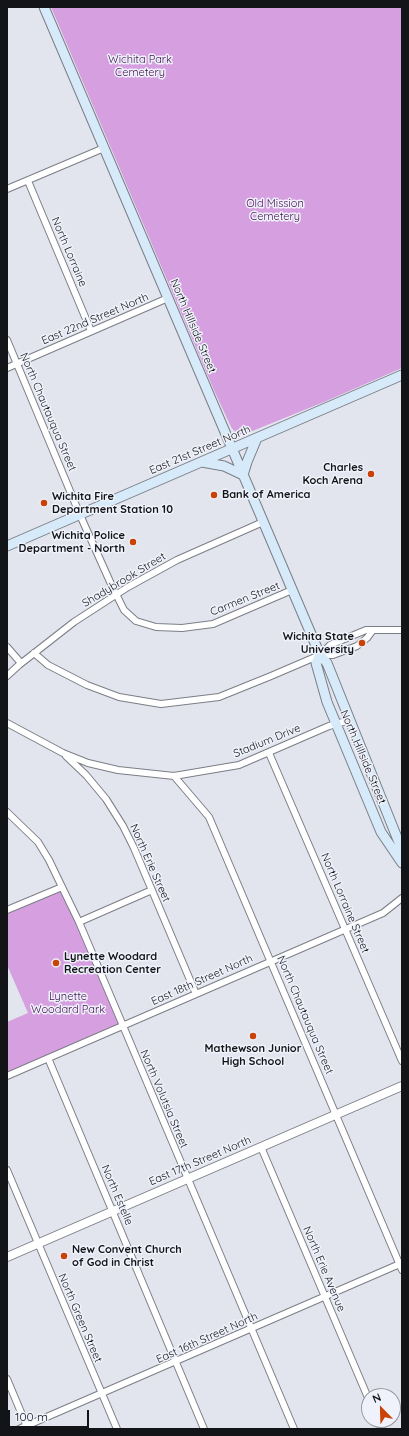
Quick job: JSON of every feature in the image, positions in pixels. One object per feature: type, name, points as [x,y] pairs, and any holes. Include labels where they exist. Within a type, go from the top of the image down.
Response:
[{"type":"main road","name":"North Hillside Street","points":[[44,7],[320,655],[327,663],[402,850]]},
{"type":"main road","name":"East 21st Street North","points":[[7,546],[402,375]]},
{"type":"main road","points":[[202,462],[224,466],[243,475],[257,438]]},
{"type":"main road","name":"North Hillside Street","points":[[320,655],[316,663],[327,702],[381,832],[402,863]]},
{"type":"street","points":[[7,190],[104,148]]},
{"type":"street","name":"North Lorraine","points":[[28,181],[92,331]]},
{"type":"street","name":"East 22nd Street North","points":[[7,368],[168,298]]},
{"type":"street","name":"North Chautauqua Street","points":[[7,340],[80,515]]},
{"type":"street","name":"Carmen Street","points":[[80,515],[124,610],[136,621],[156,627],[182,628],[213,624],[292,590]]},
{"type":"street","name":"Shadybrook Street","points":[[7,676],[21,663],[74,622],[116,594],[177,560],[263,522]]},
{"type":"street","points":[[34,654],[48,664],[87,686],[119,697],[161,704],[219,697],[320,655],[330,645],[366,630],[402,630]]},
{"type":"street","points":[[320,655],[333,655],[357,646],[367,638],[373,630]]},
{"type":"street","points":[[7,647],[21,663]]},
{"type":"street","name":"Stadium Drive","points":[[7,723],[63,753],[88,763],[118,770],[174,776],[239,764],[269,753],[329,726],[350,720]]},
{"type":"street","name":"North Erie Street","points":[[63,753],[91,781],[106,800],[123,826],[134,848],[196,994]]},
{"type":"street","name":"North Lorraine Street","points":[[269,753],[402,1062]]},
{"type":"street","name":"North Chautauqua Street","points":[[174,776],[209,817],[401,1266]]},
{"type":"street","name":"North Volutsia Street","points":[[7,812],[14,817],[38,842],[49,860],[79,922],[294,1429]]},
{"type":"street","points":[[7,910],[62,887]]},
{"type":"street","points":[[79,922],[152,890]]},
{"type":"street","name":"East 18th Street North","points":[[7,1076],[383,913],[402,898]]},
{"type":"street","name":"North Estelle","points":[[48,1058],[204,1429]]},
{"type":"street","name":"East 17th Street North","points":[[7,1257],[402,1086]]},
{"type":"street","name":"North Erie Avenue","points":[[261,1147],[364,1388]]},
{"type":"street","name":"North Green Street","points":[[7,1170],[117,1429]]},
{"type":"street","name":"East 16th Street North","points":[[19,1429],[27,1427],[324,1297],[401,1266]]},
{"type":"street","points":[[7,1379],[27,1427]]},
{"type":"green space","name":"Old Mission Cemetery","points":[[51,7],[402,7],[402,368],[245,434],[235,432],[231,427],[213,388]]},
{"type":"green space","name":"Lynette Woodard Park","points":[[62,887],[122,1026],[7,1076],[7,1022],[28,1013],[7,965],[7,910]]},
{"type":"place","name":"Charles Koch Arena","points":[[371,474]]},
{"type":"place","name":"Bank of America","points":[[214,495]]},
{"type":"place","name":"Wichita Fire Department Station 10","points":[[44,503]]},
{"type":"place","name":"Wichita Police Department - North","points":[[133,542]]},
{"type":"place","name":"Wichita State University","points":[[362,643]]},
{"type":"place","name":"Lynette Woodard Recreation Center","points":[[56,963]]},
{"type":"place","name":"Mathewson Junior High School","points":[[253,1036]]},
{"type":"place","name":"New Convent Church of God in Christ","points":[[64,1256]]},
{"type":"park label","name":"Wichita Park Cemetery","points":[[140,66]]}]
